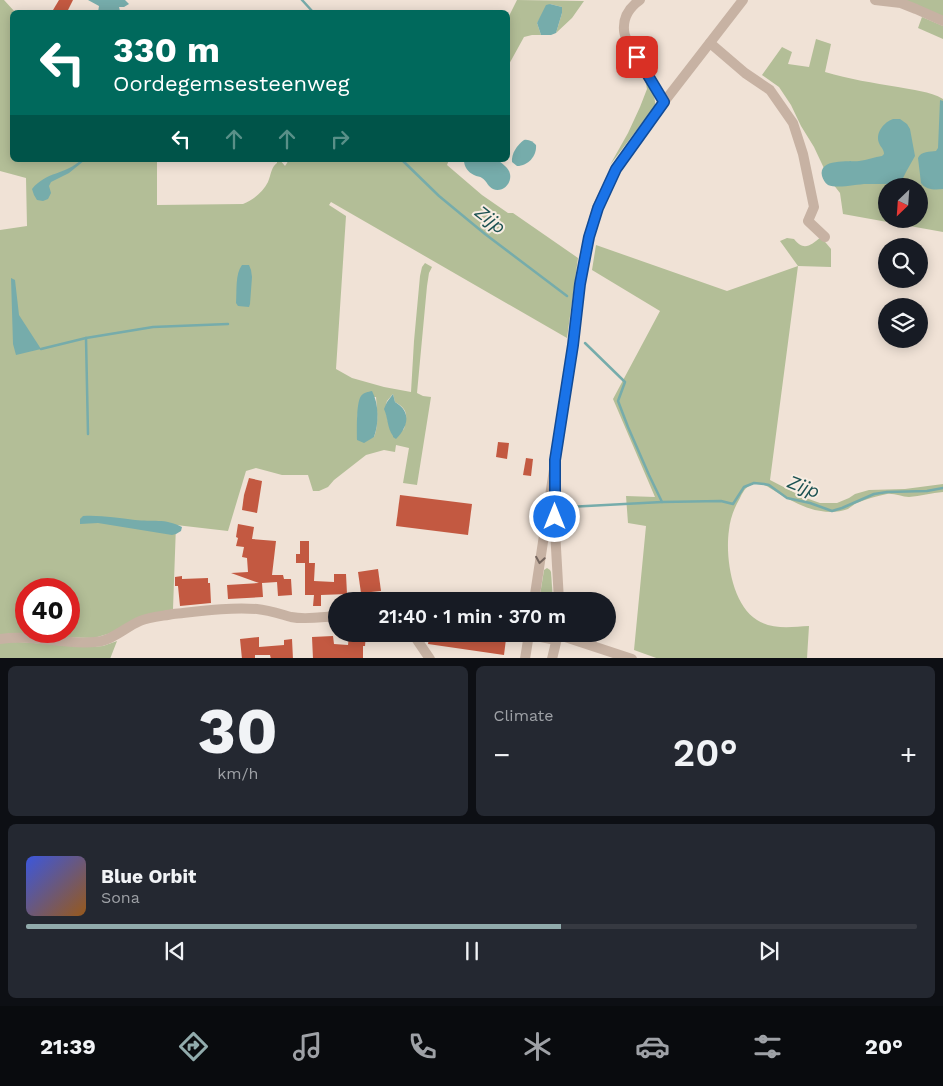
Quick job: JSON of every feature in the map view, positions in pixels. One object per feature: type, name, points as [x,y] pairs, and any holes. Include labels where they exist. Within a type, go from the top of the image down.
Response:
[{"type":"street","points":[[640,0],[627,13],[624,31],[627,42],[664,102]]},
{"type":"street","points":[[535,592],[573,345],[580,284],[595,215],[606,187],[616,169],[664,102],[743,0]]},
{"type":"street","points":[[875,0],[901,3],[943,21]]},
{"type":"street","points":[[710,43],[745,73],[770,90],[793,124],[803,154],[814,207],[808,221],[825,237]]},
{"type":"street","points":[[555,460],[555,530],[558,592]]},
{"type":"street","points":[[0,639],[98,642],[111,638],[142,620],[235,608],[260,609],[292,617],[328,617]]},
{"type":"street","points":[[419,642],[430,658]]},
{"type":"street","points":[[525,658],[528,642]]},
{"type":"street","points":[[552,658],[555,642]]},
{"type":"street","points":[[582,642],[632,658]]},
{"type":"green space","points":[[0,0],[4,0],[13,10],[10,10],[10,162],[157,162],[157,205],[243,204],[261,192],[277,162],[282,162],[285,166],[288,162],[448,162],[447,165],[482,195],[508,213],[513,213],[578,258],[567,338],[331,202],[329,205],[346,216],[336,369],[352,378],[411,392],[420,276],[425,263],[432,267],[427,286],[417,393],[431,397],[417,485],[403,483],[409,448],[396,445],[395,452],[384,450],[366,455],[328,487],[319,491],[313,491],[308,475],[282,475],[256,468],[246,471],[228,531],[176,525],[173,609],[111,633],[94,638],[80,638],[80,578],[15,578],[15,636],[0,636],[0,230],[27,226],[26,178],[0,171]],"holes":[[[393,394],[395,402],[403,408],[406,414],[404,429],[394,436],[389,424],[386,409],[387,401]],[[361,397],[376,397],[377,422],[374,437],[357,440],[357,418]]]},
{"type":"green space","points":[[517,0],[584,1],[572,18],[556,33],[562,7],[550,4],[537,23],[541,35],[524,37],[510,62],[510,14]]},
{"type":"green space","points":[[901,0],[943,0],[943,18]]},
{"type":"green space","points":[[922,17],[943,26],[943,39],[918,28]]},
{"type":"green space","points":[[816,39],[831,44],[825,72],[861,81],[921,91],[943,99],[943,232],[921,228],[928,228],[928,178],[878,178],[878,220],[843,214],[840,193],[829,179],[791,105],[779,87],[762,75],[782,47],[792,52],[788,64],[809,67]]},
{"type":"green space","points":[[645,79],[654,95],[655,106],[610,165],[640,107],[647,89]]},
{"type":"green space","points":[[821,237],[831,249],[831,267],[798,266],[780,241],[787,238],[794,239],[801,245],[808,246]]},
{"type":"green space","points":[[596,245],[727,291],[798,266],[770,480],[803,497],[820,503],[837,503],[855,494],[869,490],[905,489],[943,484],[943,492],[909,497],[887,494],[860,502],[848,509],[834,512],[816,510],[802,505],[758,483],[749,486],[743,492],[731,518],[728,541],[732,580],[736,592],[748,613],[763,623],[782,627],[809,626],[807,658],[656,658],[634,650],[646,526],[628,523],[626,496],[655,497],[613,399],[660,311],[592,270]]},
{"type":"green space","points":[[547,568],[551,572],[552,592],[540,592],[544,570]]},
{"type":"green space","points":[[117,641],[110,658],[0,658],[0,642],[90,647],[103,646]]},
{"type":"water","points":[[88,0],[125,0],[129,4],[119,7],[120,10],[98,10],[99,6]]},
{"type":"water","points":[[546,5],[562,7],[562,13],[556,33],[541,35],[537,23]]},
{"type":"water","points":[[940,100],[943,101],[943,189],[928,188],[928,178],[920,178],[919,156],[923,153],[936,151],[938,148]]},
{"type":"water","points":[[900,119],[910,129],[915,156],[903,178],[878,178],[878,184],[837,187],[828,185],[822,176],[822,170],[825,166],[835,162],[859,161],[884,154],[878,135],[884,125],[890,120]]},
{"type":"water","points":[[524,140],[529,140],[536,145],[535,153],[531,160],[521,166],[517,166],[512,162],[512,156]]},
{"type":"water","points":[[83,162],[69,173],[51,182],[49,186],[51,193],[48,199],[43,201],[37,200],[32,189],[38,183]]},
{"type":"water","points":[[464,162],[500,162],[510,174],[508,184],[500,190],[493,189],[481,177],[475,176],[468,171]]},
{"type":"water","points":[[242,265],[249,265],[251,270],[249,307],[238,306],[236,303],[237,278]]},
{"type":"water","points":[[11,278],[15,280],[19,315],[41,349],[16,355],[13,344]]},
{"type":"water","points":[[372,391],[377,408],[377,426],[374,437],[364,443],[357,440],[358,404],[362,395]]},
{"type":"water","points":[[393,394],[395,402],[404,410],[406,415],[403,430],[396,439],[390,430],[384,409]]},
{"type":"water","points":[[83,516],[164,521],[182,527],[181,531],[172,535],[98,523],[80,524],[80,519]]},
{"type":"building","points":[[59,0],[73,0],[68,10],[53,10]]},
{"type":"building","points":[[498,442],[509,443],[507,459],[496,457]]},
{"type":"building","points":[[526,458],[533,459],[531,476],[523,475]]},
{"type":"building","points":[[249,478],[262,481],[257,513],[242,510]]},
{"type":"building","points":[[400,495],[472,504],[468,535],[396,526]]},
{"type":"building","points":[[238,524],[254,527],[252,539],[276,541],[272,575],[283,575],[284,579],[291,579],[292,595],[278,596],[277,582],[262,583],[263,597],[228,599],[227,585],[259,583],[231,573],[248,572],[247,558],[242,557],[244,547],[236,546]]},
{"type":"building","points":[[300,541],[309,541],[309,563],[315,563],[314,581],[334,582],[334,574],[346,574],[347,592],[328,592],[328,595],[321,595],[321,606],[313,606],[314,595],[305,595],[305,563],[296,563],[296,554],[300,554]]},
{"type":"building","points":[[378,569],[381,591],[361,592],[358,572]]},
{"type":"building","points":[[182,576],[182,579],[208,578],[211,603],[180,606],[178,586],[175,586],[175,577]]},
{"type":"building","points":[[328,636],[328,642],[348,645],[348,642],[365,642],[365,646],[363,646],[363,658],[313,658],[312,637]]},
{"type":"building","points":[[259,637],[259,647],[284,645],[284,640],[292,639],[293,658],[271,658],[270,655],[255,655],[255,658],[242,658],[240,639]]},
{"type":"building","points":[[428,642],[506,642],[504,655],[428,644]]},
{"type":"waterway","points":[[302,0],[311,10]]},
{"type":"waterway","name":"Zijp","points":[[404,162],[439,196],[485,234],[567,296]]},
{"type":"waterway","points":[[41,349],[86,338],[153,327],[228,324]]},
{"type":"waterway","points":[[86,338],[88,434]]},
{"type":"waterway","name":"Zijp","points":[[585,343],[625,382],[618,401],[662,502]]},
{"type":"waterway","name":"Zijp","points":[[568,507],[662,502],[721,501],[733,504],[744,487],[754,483],[769,485],[787,498],[810,503],[832,511],[874,494],[927,491],[943,488]]},
{"type":"route","points":[[555,517],[555,460],[573,345],[580,284],[589,237],[606,187],[616,169],[664,102],[637,57]]}]
